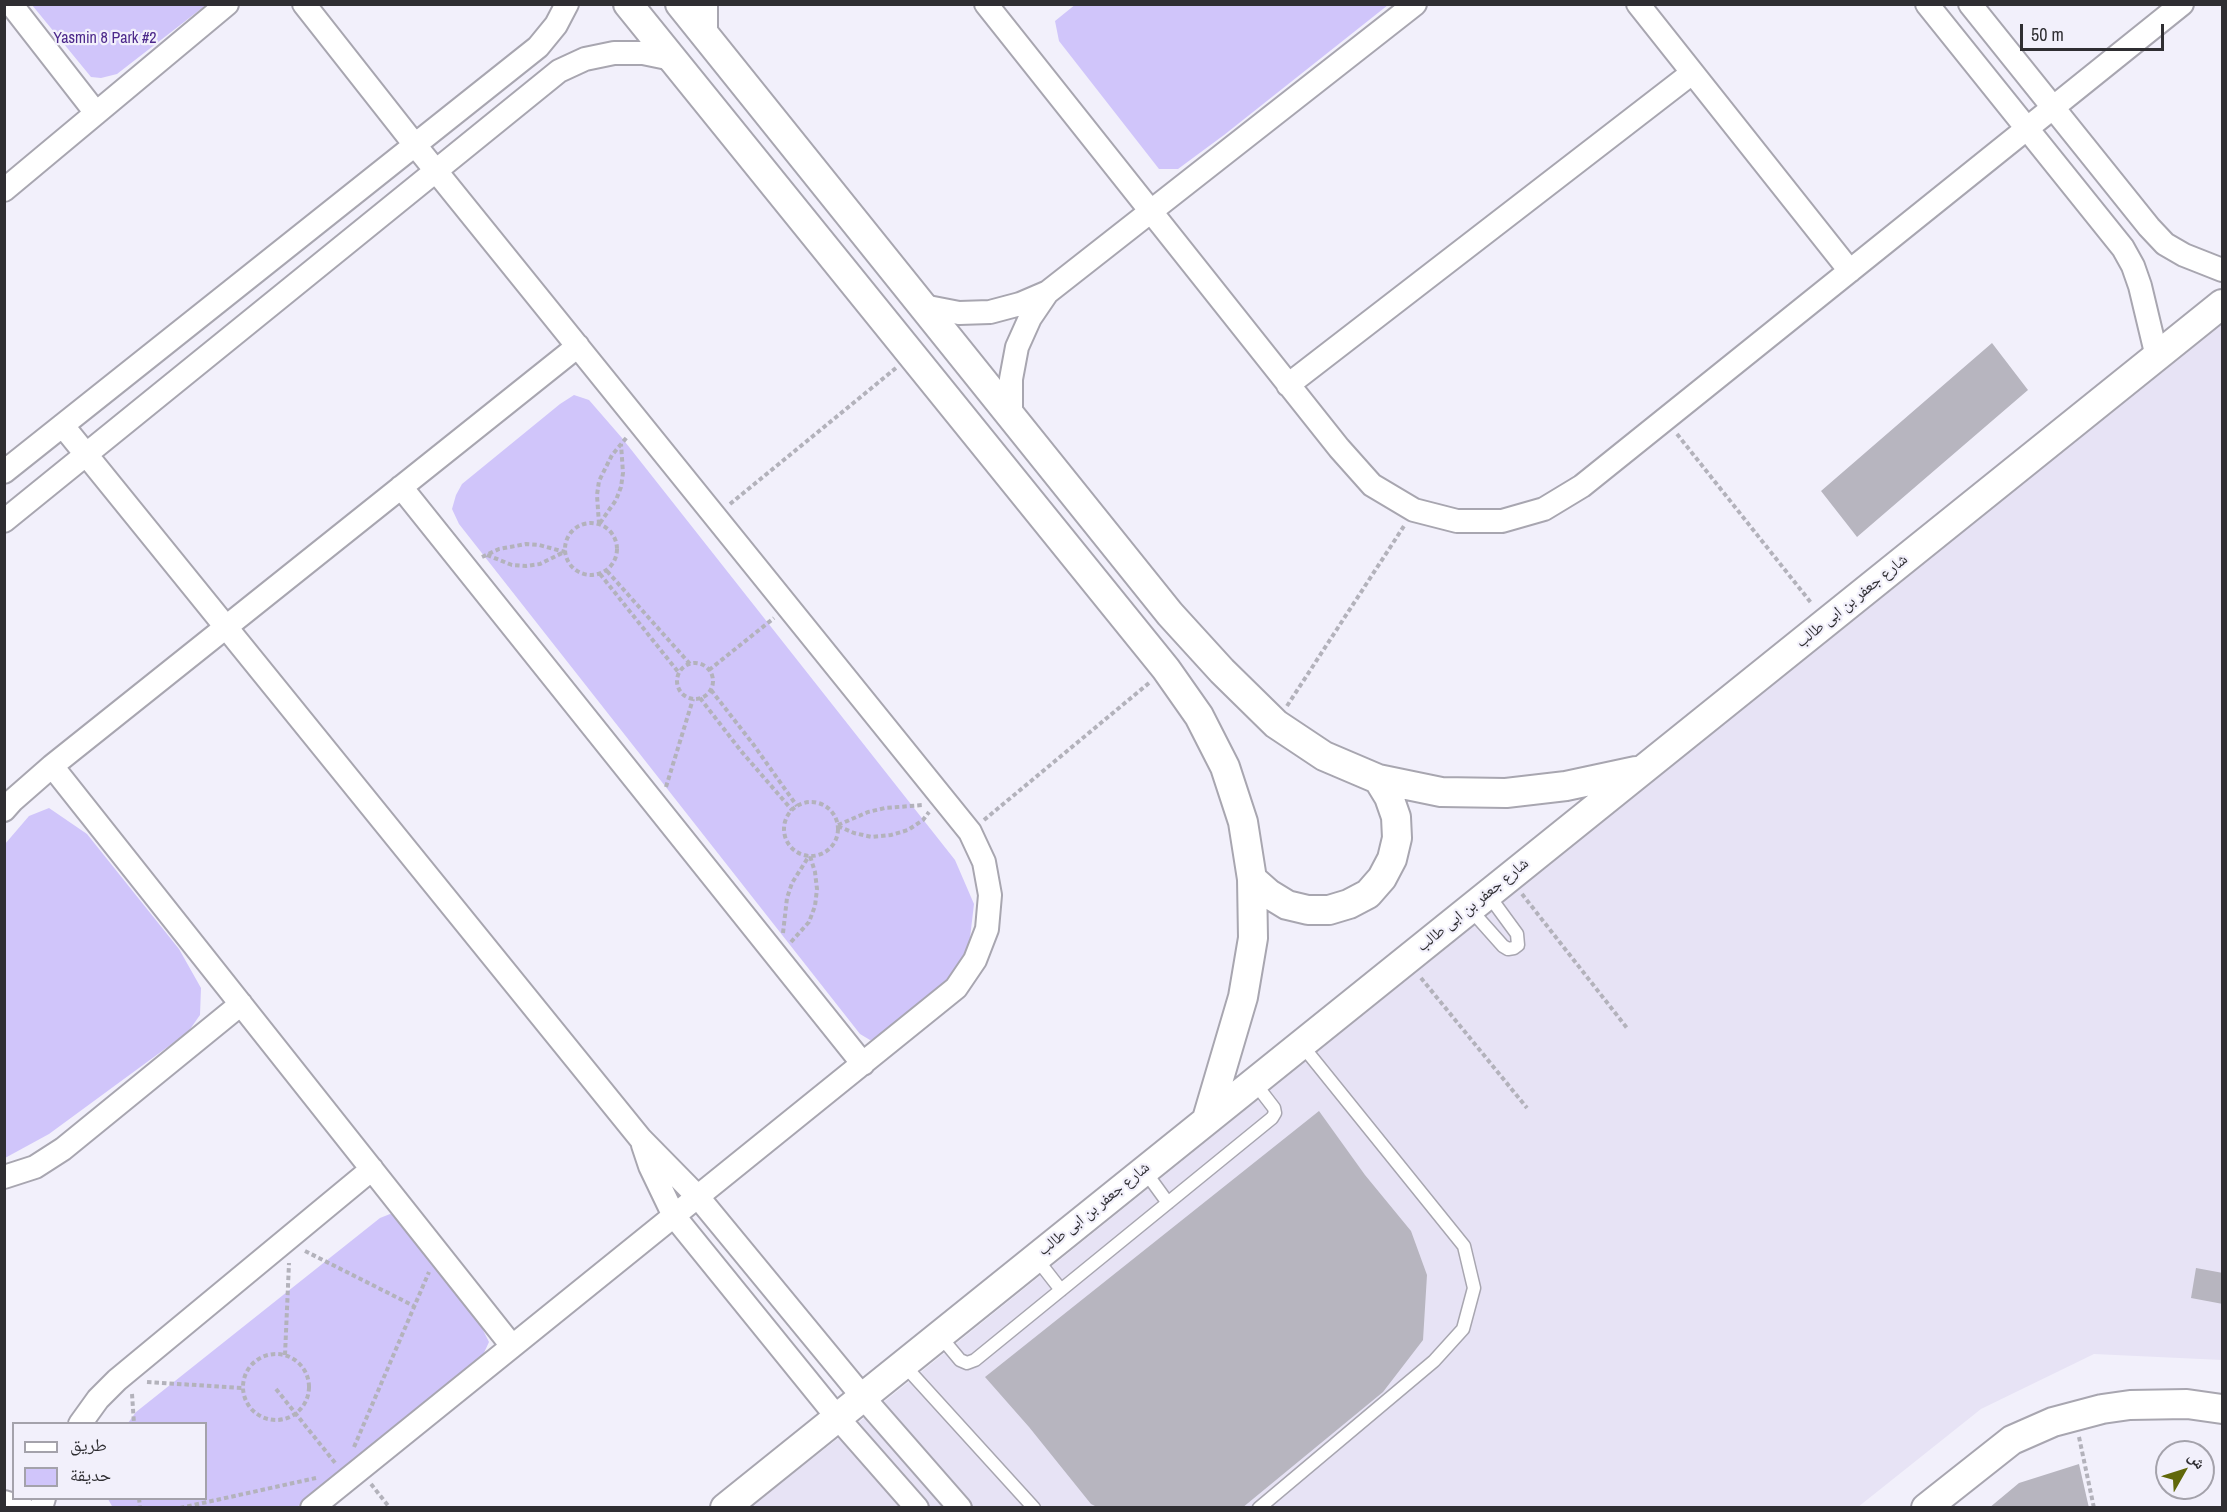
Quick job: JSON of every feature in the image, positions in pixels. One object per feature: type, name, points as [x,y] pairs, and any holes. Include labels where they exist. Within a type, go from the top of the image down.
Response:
[{"type":"street","points":[[11,4],[96,113]]},
{"type":"street","points":[[4,190],[227,4]]},
{"type":"street","points":[[304,4],[435,171],[789,606],[942,805],[970,832],[984,862],[990,895],[987,929],[975,960],[956,988],[512,1346],[350,1473],[312,1508]]},
{"type":"street","points":[[4,472],[538,47],[556,25],[567,4]]},
{"type":"street","points":[[628,4],[1166,669],[1199,716],[1225,767],[1243,822],[1252,879],[1252,939],[1243,998],[1224,1054],[1207,1119]]},
{"type":"street","points":[[680,4],[1170,614],[1221,671],[1276,724],[1324,756],[1378,778],[1441,792],[1506,793],[1566,786],[1641,770]]},
{"type":"street","points":[[706,4],[706,36]]},
{"type":"street","points":[[923,306],[959,313],[990,312],[1020,304],[1048,292],[1415,4]]},
{"type":"street","points":[[1638,4],[1850,271]]},
{"type":"street","points":[[1927,4],[2122,248],[2133,266],[2140,286],[2157,357]]},
{"type":"street","points":[[1970,4],[2165,244],[2184,255],[2223,270]]},
{"type":"street","points":[[994,8],[1150,212],[1339,448],[1372,485],[1414,510],[1457,521],[1502,521],[1544,509],[1582,486],[2182,4]]},
{"type":"street","points":[[4,522],[559,71],[585,59],[614,53],[643,53],[672,59]]},
{"type":"street","points":[[1288,385],[1692,73]]},
{"type":"street","points":[[1011,415],[1011,379],[1017,347],[1030,318],[1048,292]]},
{"type":"street","name":"شارع جعفر بن ابى طالب","points":[[725,1508],[1488,892],[2223,304]]},
{"type":"street","points":[[4,810],[52,766],[578,346]]},
{"type":"street","points":[[63,426],[640,1138],[698,1197],[862,1396],[960,1508]]},
{"type":"street","points":[[402,487],[863,1064]]},
{"type":"street","points":[[1140,639],[1170,614]]},
{"type":"street","points":[[52,766],[512,1346]]},
{"type":"street","points":[[1252,879],[1269,894],[1287,905],[1308,910],[1329,910],[1349,904],[1368,894],[1387,869],[1397,838],[1396,817],[1389,797],[1378,778]]},
{"type":"street","points":[[4,1177],[35,1167],[63,1149],[241,1004]]},
{"type":"street","points":[[640,1138],[650,1166],[674,1216],[837,1417],[917,1508]]},
{"type":"street","points":[[81,1422],[98,1399],[124,1381],[372,1169]]},
{"type":"street","points":[[1926,1508],[2012,1440],[2053,1422],[2102,1409],[2158,1403],[2223,1409]]},
{"type":"street","points":[[4,1502],[23,1508]]},
{"type":"lane","points":[[1259,1508],[1434,1361],[1463,1329],[1474,1287],[1464,1246],[1301,1043]]},
{"type":"lane","points":[[939,1334],[960,1360],[967,1363],[975,1360],[1272,1119],[1275,1113],[1274,1108],[1253,1081]]},
{"type":"lane","points":[[1144,1169],[1168,1203]]},
{"type":"lane","points":[[1035,1257],[1061,1290]]},
{"type":"lane","points":[[902,1364],[1034,1508]]},
{"type":"path","points":[[715,515],[912,356]]},
{"type":"path","points":[[1665,419],[1826,622]]},
{"type":"path","points":[[599,524],[597,495],[599,481],[612,455],[640,422]]},
{"type":"path","points":[[599,524],[616,500],[621,487],[623,473],[621,444]]},
{"type":"path","points":[[1276,724],[1414,510]]},
{"type":"path","points":[[583,524],[599,524],[613,534],[618,549],[613,565],[600,574],[583,574],[570,565],[565,552],[566,541],[576,528],[583,524]]},
{"type":"path","points":[[463,565],[499,549],[526,544],[565,552]]},
{"type":"path","points":[[487,555],[512,565],[526,566],[547,561],[565,552]]},
{"type":"path","points":[[600,574],[679,673],[678,686],[681,693],[693,699],[700,698],[711,690],[713,683],[709,670],[704,666],[690,664],[607,571]]},
{"type":"path","points":[[709,670],[789,606]]},
{"type":"path","points":[[679,673],[690,664]]},
{"type":"path","points":[[970,832],[1166,669]]},
{"type":"path","points":[[711,690],[797,806]]},
{"type":"path","points":[[700,698],[741,751],[792,810]]},
{"type":"path","points":[[660,810],[693,699]]},
{"type":"path","points":[[812,802],[819,803],[832,812],[838,825],[838,832],[833,845],[822,854],[810,856],[795,850],[786,838],[785,824],[792,810],[797,806],[812,802]]},
{"type":"path","points":[[838,825],[868,812],[885,808],[901,805],[942,805]]},
{"type":"path","points":[[838,825],[854,833],[872,837],[891,836],[908,830],[942,805]]},
{"type":"path","points":[[785,947],[798,936],[815,906],[817,889],[810,856]]},
{"type":"path","points":[[787,970],[783,930],[787,898],[792,883],[810,856]]},
{"type":"path","points":[[1488,892],[1627,1028]]},
{"type":"path","points":[[1406,959],[1527,1108]]},
{"type":"path","points":[[285,1355],[290,1240],[414,1305]]},
{"type":"path","points":[[350,1473],[414,1305],[437,1252]]},
{"type":"path","points":[[267,1355],[285,1355],[299,1363],[305,1370],[310,1385],[307,1402],[296,1414],[279,1421],[262,1418],[248,1406],[243,1388],[247,1371],[252,1364],[267,1355]]},
{"type":"path","points":[[134,1422],[124,1381],[243,1388]]},
{"type":"path","points":[[276,1389],[350,1473],[390,1508]]},
{"type":"path","points":[[2074,1416],[2094,1508]]},
{"type":"path","points":[[180,1508],[350,1473]]},
{"type":"shaded area","points":[[2222,321],[2222,1360],[2094,1354],[1981,1409],[1858,1507],[749,1508],[864,1418]]},
{"type":"green space","points":[[1076,4],[1388,5],[1178,169],[1159,169],[1059,41],[1055,21]]},
{"type":"green space","name":"Yasmin 8 Park #2","points":[[32,5],[206,5],[117,74],[101,78],[91,77]]},
{"type":"green space","points":[[574,395],[589,400],[622,438],[955,860],[974,904],[970,938],[963,966],[938,996],[885,1039],[870,1040],[860,1034],[459,524],[452,509],[462,484]]},
{"type":"green space","points":[[49,808],[87,834],[179,949],[201,988],[200,1015],[188,1032],[49,1134],[5,1158],[5,844],[29,816]]},
{"type":"green space","points":[[390,1214],[398,1215],[478,1320],[489,1342],[483,1355],[297,1507],[113,1508],[109,1500],[207,1500],[207,1422],[129,1422],[136,1412],[380,1218]]},
{"type":"building","points":[[1992,343],[2028,390],[1857,537],[1821,491]]},
{"type":"building","points":[[1319,1111],[1365,1175],[1411,1231],[1427,1275],[1423,1340],[1383,1392],[1242,1508],[1099,1508],[1091,1504],[985,1377]]},
{"type":"building","points":[[2196,1268],[2223,1273],[2223,1304],[2191,1298]]},
{"type":"building","points":[[2079,1464],[2089,1508],[1989,1508],[2019,1483]]}]
